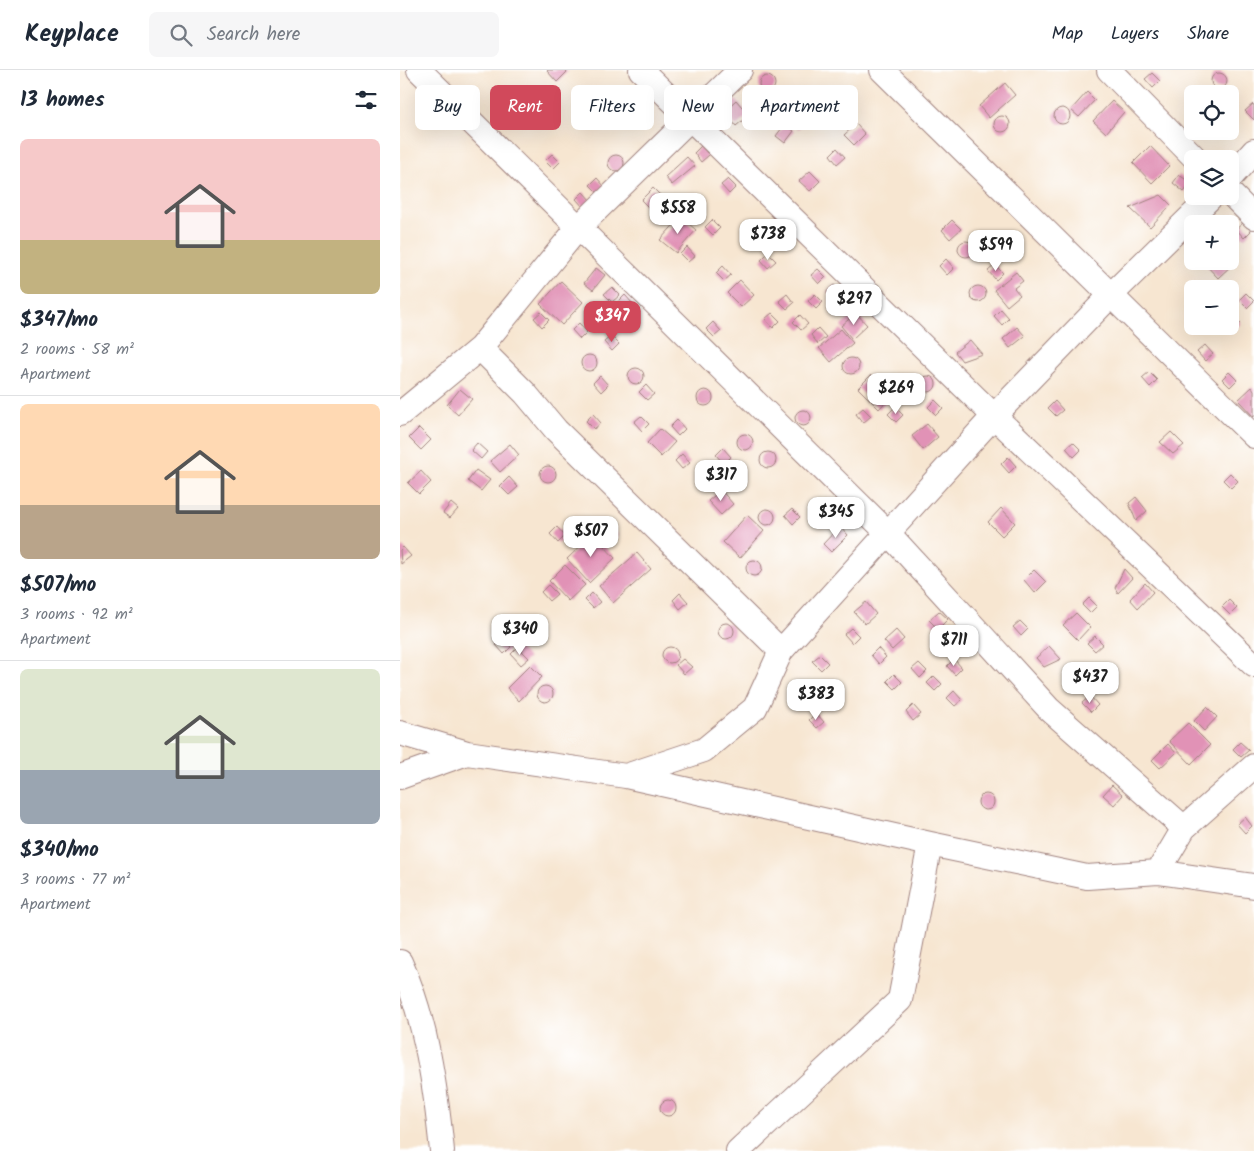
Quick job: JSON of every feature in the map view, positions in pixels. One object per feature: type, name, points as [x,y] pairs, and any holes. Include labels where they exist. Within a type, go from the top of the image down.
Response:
[{"type":"street","points":[[418,70],[889,534],[1049,709],[1184,828]]},
{"type":"street","points":[[641,70],[664,93]]},
{"type":"street","points":[[725,85],[740,70]]},
{"type":"street","points":[[882,70],[1112,294],[1254,436]]},
{"type":"street","points":[[1109,70],[1187,150]]},
{"type":"street","points":[[400,414],[480,348],[578,228],[681,130]]},
{"type":"street","points":[[701,130],[994,416],[1254,666]]},
{"type":"street","points":[[1239,168],[1254,151]]},
{"type":"street","points":[[1239,202],[1254,217]]},
{"type":"street","points":[[626,776],[704,750],[755,708],[781,651],[994,416],[1112,294],[1203,205]]},
{"type":"street","points":[[480,348],[525,393],[556,430],[781,651]]},
{"type":"street","points":[[400,734],[467,753],[626,776],[1087,877],[1158,872],[1254,886]]},
{"type":"street","points":[[400,778],[467,753]]},
{"type":"street","points":[[1158,872],[1184,828],[1254,766]]},
{"type":"street","points":[[738,1151],[900,1000],[930,844]]},
{"type":"street","points":[[400,962],[409,982],[427,1052],[441,1150]]},
{"type":"building","points":[[548,70],[569,70],[557,82]]},
{"type":"building","points":[[1152,73],[1160,81],[1153,88],[1145,79]]},
{"type":"building","points":[[1219,73],[1226,78],[1225,85],[1213,85],[1211,81]]},
{"type":"building","points":[[767,76],[774,81],[775,85],[759,84]]},
{"type":"building","points":[[1005,83],[1015,95],[989,118],[979,106]]},
{"type":"building","points":[[1087,92],[1095,100],[1079,117],[1071,110]]},
{"type":"building","points":[[736,100],[742,107],[742,121],[736,126],[732,121],[732,104]]},
{"type":"building","points":[[1112,101],[1124,112],[1106,133],[1093,121]]},
{"type":"building","points":[[1253,104],[1254,106],[1254,120],[1245,111]]},
{"type":"building","points":[[1062,108],[1070,116],[1062,124],[1054,116]]},
{"type":"building","points":[[1002,116],[1010,124],[1002,132],[994,124]]},
{"type":"building","points":[[858,126],[865,134],[854,145],[844,135],[849,130],[858,130]]},
{"type":"building","points":[[780,130],[794,131],[785,143],[776,136]]},
{"type":"building","points":[[701,146],[709,155],[701,162],[694,153]]},
{"type":"building","points":[[1150,146],[1169,166],[1152,183],[1133,163]]},
{"type":"building","points":[[837,148],[845,157],[837,164],[830,155]]},
{"type":"building","points":[[552,154],[560,162],[553,169],[545,161]]},
{"type":"building","points":[[616,155],[624,163],[616,171],[608,163]]},
{"type":"building","points":[[687,157],[695,166],[672,185],[665,177]]},
{"type":"building","points":[[810,171],[820,181],[810,191],[799,181]]},
{"type":"building","points":[[1179,175],[1184,178],[1184,192],[1173,183]]},
{"type":"building","points":[[597,178],[605,187],[598,193],[590,185]]},
{"type":"building","points":[[728,179],[736,187],[729,194],[721,185]]},
{"type":"building","points":[[653,188],[665,200],[653,212],[641,200]]},
{"type":"building","points":[[583,192],[591,201],[584,208],[576,199]]},
{"type":"building","points":[[1161,195],[1171,205],[1150,227],[1130,208]]},
{"type":"building","points":[[681,217],[696,230],[676,253],[660,240]]},
{"type":"building","points":[[712,220],[720,228],[713,235],[705,227]]},
{"type":"building","points":[[952,220],[961,229],[950,239],[942,230]]},
{"type":"building","points":[[1243,223],[1251,231],[1244,238],[1239,232],[1239,226]]},
{"type":"building","points":[[966,241],[974,249],[966,257],[958,249]]},
{"type":"building","points":[[687,247],[695,256],[688,262],[680,254]]},
{"type":"building","points":[[768,253],[776,261],[768,268],[761,260]]},
{"type":"building","points":[[946,259],[954,268],[947,275],[939,266]]},
{"type":"building","points":[[995,265],[1003,273],[996,280],[988,271]]},
{"type":"building","points":[[723,266],[731,275],[724,281],[716,273]]},
{"type":"building","points":[[596,268],[605,275],[593,290],[584,283]]},
{"type":"building","points":[[818,269],[826,277],[819,284],[811,275]]},
{"type":"building","points":[[1211,270],[1227,270],[1218,278]]},
{"type":"building","points":[[1016,272],[1023,281],[1014,288],[1020,295],[1007,306],[994,290]]},
{"type":"building","points":[[740,280],[754,295],[741,307],[727,293]]},
{"type":"building","points":[[561,281],[583,302],[562,325],[540,304]]},
{"type":"building","points":[[834,285],[842,294],[835,300],[827,292]]},
{"type":"building","points":[[978,286],[986,294],[978,302],[970,294]]},
{"type":"building","points":[[612,287],[620,295],[612,302],[604,294]]},
{"type":"building","points":[[1246,293],[1254,301],[1247,308],[1239,300]]},
{"type":"building","points":[[787,294],[794,303],[787,309],[779,301]]},
{"type":"building","points":[[815,294],[823,302],[816,309],[808,301]]},
{"type":"building","points":[[625,295],[633,304],[626,311],[618,302]]},
{"type":"building","points":[[1001,309],[1009,318],[1002,325],[994,316]]},
{"type":"building","points":[[541,312],[549,320],[542,327],[534,318]]},
{"type":"building","points":[[772,313],[780,321],[773,328],[765,319]]},
{"type":"building","points":[[856,313],[867,325],[852,339],[841,326]]},
{"type":"building","points":[[800,315],[808,324],[801,330],[793,322]]},
{"type":"building","points":[[628,316],[636,324],[628,332],[620,324]]},
{"type":"building","points":[[713,322],[721,331],[714,337],[706,329]]},
{"type":"building","points":[[579,323],[587,332],[580,339],[572,330]]},
{"type":"building","points":[[1017,327],[1025,336],[1010,348],[1003,339]]},
{"type":"building","points":[[818,328],[826,337],[818,344],[811,335]]},
{"type":"building","points":[[841,329],[853,343],[831,362],[819,348]]},
{"type":"building","points":[[611,336],[619,344],[612,351],[604,342]]},
{"type":"building","points":[[970,340],[982,354],[962,361],[955,352]]},
{"type":"building","points":[[1205,345],[1213,354],[1205,361],[1197,352]]},
{"type":"building","points":[[589,355],[597,363],[589,371],[581,363]]},
{"type":"building","points":[[851,358],[859,366],[851,374],[843,366]]},
{"type":"building","points":[[636,368],[644,376],[636,384],[628,376]]},
{"type":"building","points":[[1149,372],[1157,380],[1150,387],[1142,378]]},
{"type":"building","points":[[1229,372],[1237,380],[1230,387],[1222,379]]},
{"type":"building","points":[[871,375],[892,395],[879,409],[858,388]]},
{"type":"building","points":[[600,376],[608,385],[601,392],[593,383]]},
{"type":"building","points":[[928,376],[936,384],[928,392],[920,384]]},
{"type":"building","points":[[646,385],[654,394],[647,400],[639,392]]},
{"type":"building","points":[[1252,387],[1254,390],[1254,417],[1238,400]]},
{"type":"building","points":[[460,389],[472,399],[458,415],[447,405]]},
{"type":"building","points":[[705,390],[713,398],[705,406],[697,398]]},
{"type":"building","points":[[935,400],[943,408],[936,415],[928,407]]},
{"type":"building","points":[[1055,401],[1063,410],[1056,416],[1048,408]]},
{"type":"building","points":[[895,407],[903,415],[896,422],[888,414]]},
{"type":"building","points":[[863,408],[871,416],[863,423],[856,414]]},
{"type":"building","points":[[803,410],[811,418],[803,426],[795,418]]},
{"type":"building","points":[[593,414],[601,423],[594,429],[586,421]]},
{"type":"building","points":[[641,416],[649,424],[642,431],[634,422]]},
{"type":"building","points":[[677,420],[685,429],[678,436],[670,427]]},
{"type":"building","points":[[927,424],[938,437],[923,450],[912,436]]},
{"type":"building","points":[[419,428],[431,440],[421,450],[409,438]]},
{"type":"building","points":[[660,429],[675,442],[661,457],[647,443]]},
{"type":"building","points":[[1171,432],[1184,445],[1173,454],[1160,442]]},
{"type":"building","points":[[745,434],[753,442],[745,450],[737,442]]},
{"type":"building","points":[[1073,442],[1081,450],[1074,457],[1066,448]]},
{"type":"building","points":[[477,443],[487,452],[481,459],[471,450]]},
{"type":"building","points":[[510,444],[519,455],[500,472],[490,461]]},
{"type":"building","points":[[723,448],[731,457],[724,464],[716,455]]},
{"type":"building","points":[[768,452],[776,460],[768,468],[760,460]]},
{"type":"building","points":[[682,454],[690,463],[682,469],[675,461]]},
{"type":"building","points":[[1008,457],[1016,466],[1009,473],[1001,464]]},
{"type":"building","points":[[548,466],[556,474],[548,482],[540,474]]},
{"type":"building","points":[[476,470],[490,480],[481,491],[468,481]]},
{"type":"building","points":[[421,471],[431,482],[419,494],[408,483]]},
{"type":"building","points":[[1230,473],[1238,481],[1231,488],[1223,480]]},
{"type":"building","points":[[509,477],[518,487],[509,495],[500,486]]},
{"type":"building","points":[[721,490],[733,504],[721,515],[708,501]]},
{"type":"building","points":[[1136,497],[1147,511],[1136,521],[1129,503]]},
{"type":"building","points":[[824,501],[843,514],[838,522],[819,509]]},
{"type":"building","points":[[451,503],[458,509],[450,518],[443,513]]},
{"type":"building","points":[[1001,508],[1015,523],[1002,536],[988,522]]},
{"type":"building","points":[[767,509],[775,517],[767,525],[759,517]]},
{"type":"building","points":[[792,509],[800,517],[793,524],[785,515]]},
{"type":"building","points":[[747,515],[764,531],[740,558],[723,542]]},
{"type":"building","points":[[608,524],[618,535],[608,544],[597,533]]},
{"type":"building","points":[[840,526],[848,535],[831,552],[823,544]]},
{"type":"building","points":[[557,527],[565,536],[558,543],[550,534]]},
{"type":"building","points":[[593,534],[615,558],[589,583],[567,559]]},
{"type":"building","points":[[403,547],[411,556],[401,564],[400,550]]},
{"type":"building","points":[[637,553],[651,569],[613,603],[599,586]]},
{"type":"building","points":[[754,560],[762,568],[754,576],[746,568]]},
{"type":"building","points":[[565,565],[585,585],[568,601],[549,581]]},
{"type":"building","points":[[1124,569],[1132,578],[1118,593],[1115,588]]},
{"type":"building","points":[[1034,570],[1046,582],[1035,593],[1024,580]]},
{"type":"building","points":[[1145,583],[1153,592],[1138,608],[1130,599]]},
{"type":"building","points":[[548,585],[557,594],[549,601],[541,592]]},
{"type":"building","points":[[592,593],[600,602],[593,608],[585,600]]},
{"type":"building","points":[[680,593],[688,602],[680,609],[673,600]]},
{"type":"building","points":[[1089,598],[1097,606],[1090,613],[1082,605]]},
{"type":"building","points":[[1229,600],[1237,608],[1230,615],[1222,607]]},
{"type":"building","points":[[866,602],[876,614],[865,624],[854,612]]},
{"type":"building","points":[[939,611],[948,619],[938,629],[929,620]]},
{"type":"building","points":[[1076,613],[1090,627],[1078,640],[1063,625]]},
{"type":"building","points":[[1020,621],[1028,629],[1021,636],[1013,627]]},
{"type":"building","points":[[726,623],[734,631],[726,639],[718,631]]},
{"type":"building","points":[[851,628],[859,636],[852,643],[844,634]]},
{"type":"building","points":[[896,630],[904,639],[892,650],[884,641]]},
{"type":"building","points":[[1095,636],[1103,644],[1095,651],[1087,643]]},
{"type":"building","points":[[503,639],[511,647],[504,654],[496,645]]},
{"type":"building","points":[[1049,646],[1061,659],[1044,667],[1036,658]]},
{"type":"building","points":[[518,647],[529,658],[521,665],[511,654]]},
{"type":"building","points":[[670,647],[678,655],[670,663],[662,655]]},
{"type":"building","points":[[878,648],[886,657],[879,664],[871,655]]},
{"type":"building","points":[[820,655],[828,663],[821,670],[812,661]]},
{"type":"building","points":[[683,659],[692,667],[684,674],[676,665]]},
{"type":"building","points":[[954,659],[962,668],[955,675],[947,666]]},
{"type":"building","points":[[919,663],[927,671],[920,678],[912,669]]},
{"type":"building","points":[[530,665],[542,677],[519,701],[507,688]]},
{"type":"building","points":[[894,674],[902,682],[895,689],[887,681]]},
{"type":"building","points":[[934,676],[942,684],[935,691],[927,683]]},
{"type":"building","points":[[545,686],[553,694],[545,702],[537,694]]},
{"type":"building","points":[[954,691],[962,700],[955,706],[947,698]]},
{"type":"building","points":[[1090,696],[1098,705],[1091,712],[1082,703]]},
{"type":"building","points":[[913,705],[921,714],[913,721],[906,712]]},
{"type":"building","points":[[1207,707],[1217,717],[1204,731],[1194,721]]},
{"type":"building","points":[[816,713],[824,722],[817,728],[809,720]]},
{"type":"building","points":[[1188,723],[1210,745],[1191,764],[1169,741]]},
{"type":"building","points":[[1240,742],[1249,750],[1241,757],[1233,749]]},
{"type":"building","points":[[1168,744],[1176,753],[1160,768],[1152,760]]},
{"type":"building","points":[[1112,785],[1123,795],[1114,805],[1103,795]]},
{"type":"building","points":[[986,794],[994,802],[986,810],[978,802]]},
{"type":"building","points":[[1245,817],[1252,826],[1245,833],[1237,824]]},
{"type":"building","points":[[668,1100],[676,1108],[668,1116],[660,1108]]}]
